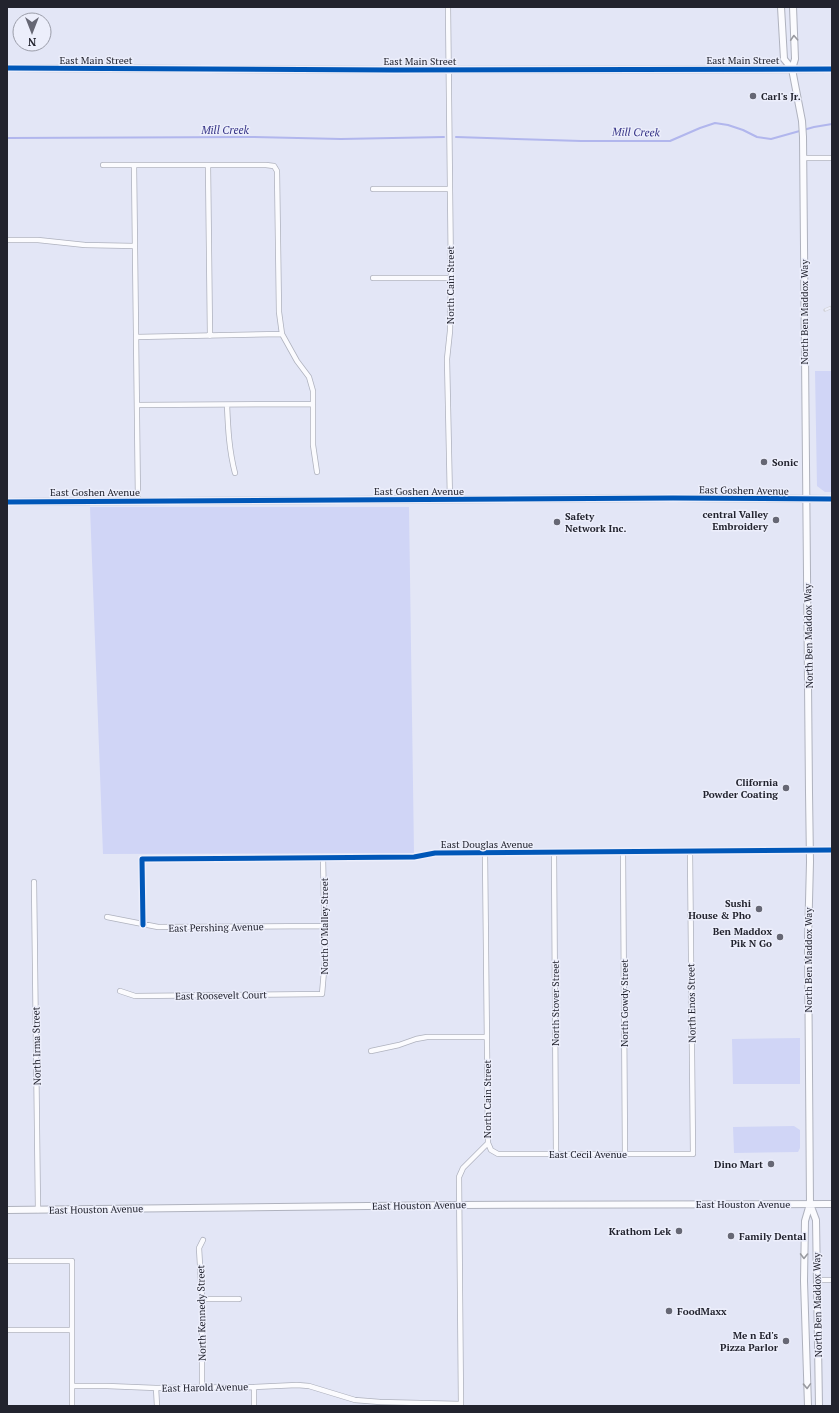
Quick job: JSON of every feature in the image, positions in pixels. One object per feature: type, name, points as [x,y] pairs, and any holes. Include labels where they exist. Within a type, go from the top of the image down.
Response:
[{"type":"main road","points":[[781,7],[784,59],[792,69]]},
{"type":"main road","points":[[792,69],[795,59],[793,7]]},
{"type":"main road","name":"East Main Street","points":[[7,68],[448,70],[832,69]]},
{"type":"main road","name":"North Ben Maddox Way","points":[[792,69],[803,134],[810,850],[808,941],[810,1204],[805,1221],[804,1281],[808,1406]]},
{"type":"main road","name":"East Goshen Avenue","points":[[7,502],[673,498],[832,499]]},
{"type":"main road","name":"North Ben Maddox Way","points":[[810,1204],[816,1220],[819,1406]]},
{"type":"main road","name":"East Houston Avenue","points":[[7,1210],[459,1205],[832,1204]]},
{"type":"street","name":"North Cain Street","points":[[448,7],[451,278],[450,331],[447,359],[450,500]]},
{"type":"street","points":[[803,158],[832,158]]},
{"type":"street","points":[[134,165],[138,501]]},
{"type":"street","points":[[208,165],[210,336]]},
{"type":"street","points":[[103,166],[274,166],[277,171],[279,312],[282,334],[297,361],[309,377],[313,391],[313,445],[317,472]]},
{"type":"street","points":[[373,189],[450,189]]},
{"type":"street","points":[[7,240],[38,240],[85,245],[135,246]]},
{"type":"street","points":[[373,278],[451,278]]},
{"type":"street","points":[[136,337],[282,334]]},
{"type":"street","points":[[137,405],[313,404]]},
{"type":"street","points":[[228,405],[230,455],[235,473]]},
{"type":"street","name":"East Douglas Avenue","points":[[142,925],[142,859],[414,857],[435,853],[832,850]]},
{"type":"street","name":"North Stover Street","points":[[554,852],[556,1154]]},
{"type":"street","name":"North Gowdy Street","points":[[623,852],[625,1154]]},
{"type":"street","name":"North Enos Street","points":[[690,852],[693,1154]]},
{"type":"street","name":"North Cain Street","points":[[461,1405],[459,1177],[461,1171],[488,1143],[485,853]]},
{"type":"street","name":"North O'Malley Street","points":[[322,994],[325,959],[324,858]]},
{"type":"street","name":"North Irma Street","points":[[34,882],[38,1210]]},
{"type":"street","name":"East Pershing Avenue","points":[[107,917],[158,927],[325,926]]},
{"type":"street","name":"East Roosevelt Court","points":[[120,991],[135,996],[322,994]]},
{"type":"street","points":[[370,1051],[400,1045],[416,1039],[427,1037],[487,1036]]},
{"type":"street","name":"East Cecil Avenue","points":[[488,1143],[492,1150],[498,1154],[693,1154]]},
{"type":"street","name":"North Kennedy Street","points":[[202,1387],[202,1299],[199,1248],[203,1240]]},
{"type":"street","points":[[7,1261],[72,1261],[72,1406]]},
{"type":"street","points":[[816,1280],[832,1280]]},
{"type":"street","points":[[202,1299],[239,1299]]},
{"type":"street","points":[[7,1330],[72,1330]]},
{"type":"street","name":"East Harold Avenue","points":[[72,1386],[156,1388],[297,1385],[309,1386],[355,1400],[380,1404],[461,1405]]},
{"type":"street","name":"East Harold Avenue","points":[[254,1387],[254,1406]]},
{"type":"street","name":"East Harold Avenue","points":[[156,1388],[157,1406]]},
{"type":"shaded area","points":[[815,371],[832,371],[832,492],[825,492],[817,486]]},
{"type":"shaded area","points":[[90,507],[409,507],[414,853],[103,854]]},
{"type":"shaded area","points":[[800,1038],[800,1084],[733,1084],[732,1039]]},
{"type":"shaded area","points":[[794,1126],[800,1130],[800,1148],[798,1152],[734,1153],[733,1127]]},
{"type":"waterway","name":"Mill Creek","points":[[456,137],[581,141],[670,141],[715,123],[728,125],[757,137],[771,139],[814,127],[832,124]]},
{"type":"waterway","name":"Mill Creek","points":[[7,138],[253,137],[341,139],[444,137]]},
{"type":"railway","points":[[825,310],[832,307]]},
{"type":"cycle path","points":[[7,68],[394,70],[832,69]]},
{"type":"cycle path","points":[[7,502],[673,498],[832,499]]},
{"type":"cycle path","points":[[143,925],[142,859],[414,857],[435,853],[832,850]]},
{"type":"place","name":"Carl's Jr.","points":[[753,96]]},
{"type":"place","name":"Sonic","points":[[764,462]]},
{"type":"place","name":"central Valley Embroidery","points":[[776,520]]},
{"type":"place","name":"Safety Network Inc.","points":[[557,522]]},
{"type":"place","name":"Clifornia Powder Coating","points":[[786,788]]},
{"type":"place","name":"Sushi House & Pho","points":[[759,909]]},
{"type":"place","name":"Ben Maddox Pik N Go","points":[[780,937]]},
{"type":"place","name":"Dino Mart","points":[[771,1164]]},
{"type":"place","name":"Krathom Lek","points":[[679,1231]]},
{"type":"place","name":"Family Dental","points":[[731,1236]]},
{"type":"place","name":"FoodMaxx","points":[[669,1311]]},
{"type":"place","name":"Me n Ed's Pizza Parlor","points":[[786,1341]]}]
